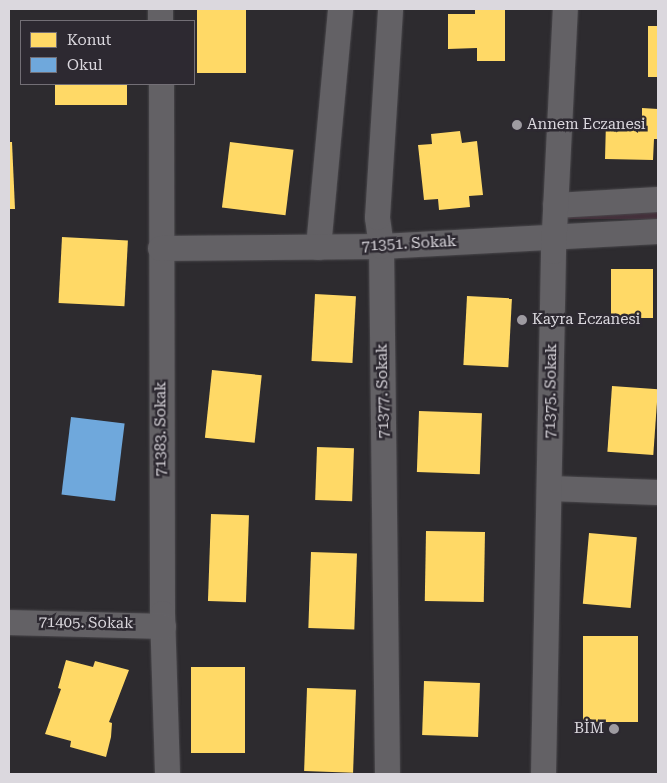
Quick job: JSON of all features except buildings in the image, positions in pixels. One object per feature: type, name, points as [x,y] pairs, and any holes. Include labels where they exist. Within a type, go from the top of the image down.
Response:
[{"type":"street","points":[[318,247],[340,9]]},
{"type":"street","name":"71377. Sokak","points":[[387,774],[381,246],[377,217],[390,9]]},
{"type":"street","name":"71375. Sokak","points":[[544,774],[554,236],[566,9]]},
{"type":"street","name":"71383. Sokak","points":[[160,85],[163,626],[167,774]]},
{"type":"street","points":[[555,205],[658,199]]},
{"type":"street","name":"71351. Sokak","points":[[160,248],[381,246],[658,231]]},
{"type":"street","points":[[549,488],[658,492]]},
{"type":"street","name":"71405. Sokak","points":[[9,622],[163,626]]},
{"type":"shaded area","points":[[567,212],[658,212],[658,219],[567,219]]},
{"type":"place","name":"Annem Eczanesi","points":[[517,125]]},
{"type":"place","name":"Kayra Eczanesi","points":[[522,320]]},
{"type":"place","name":"BİM","points":[[614,729]]}]
